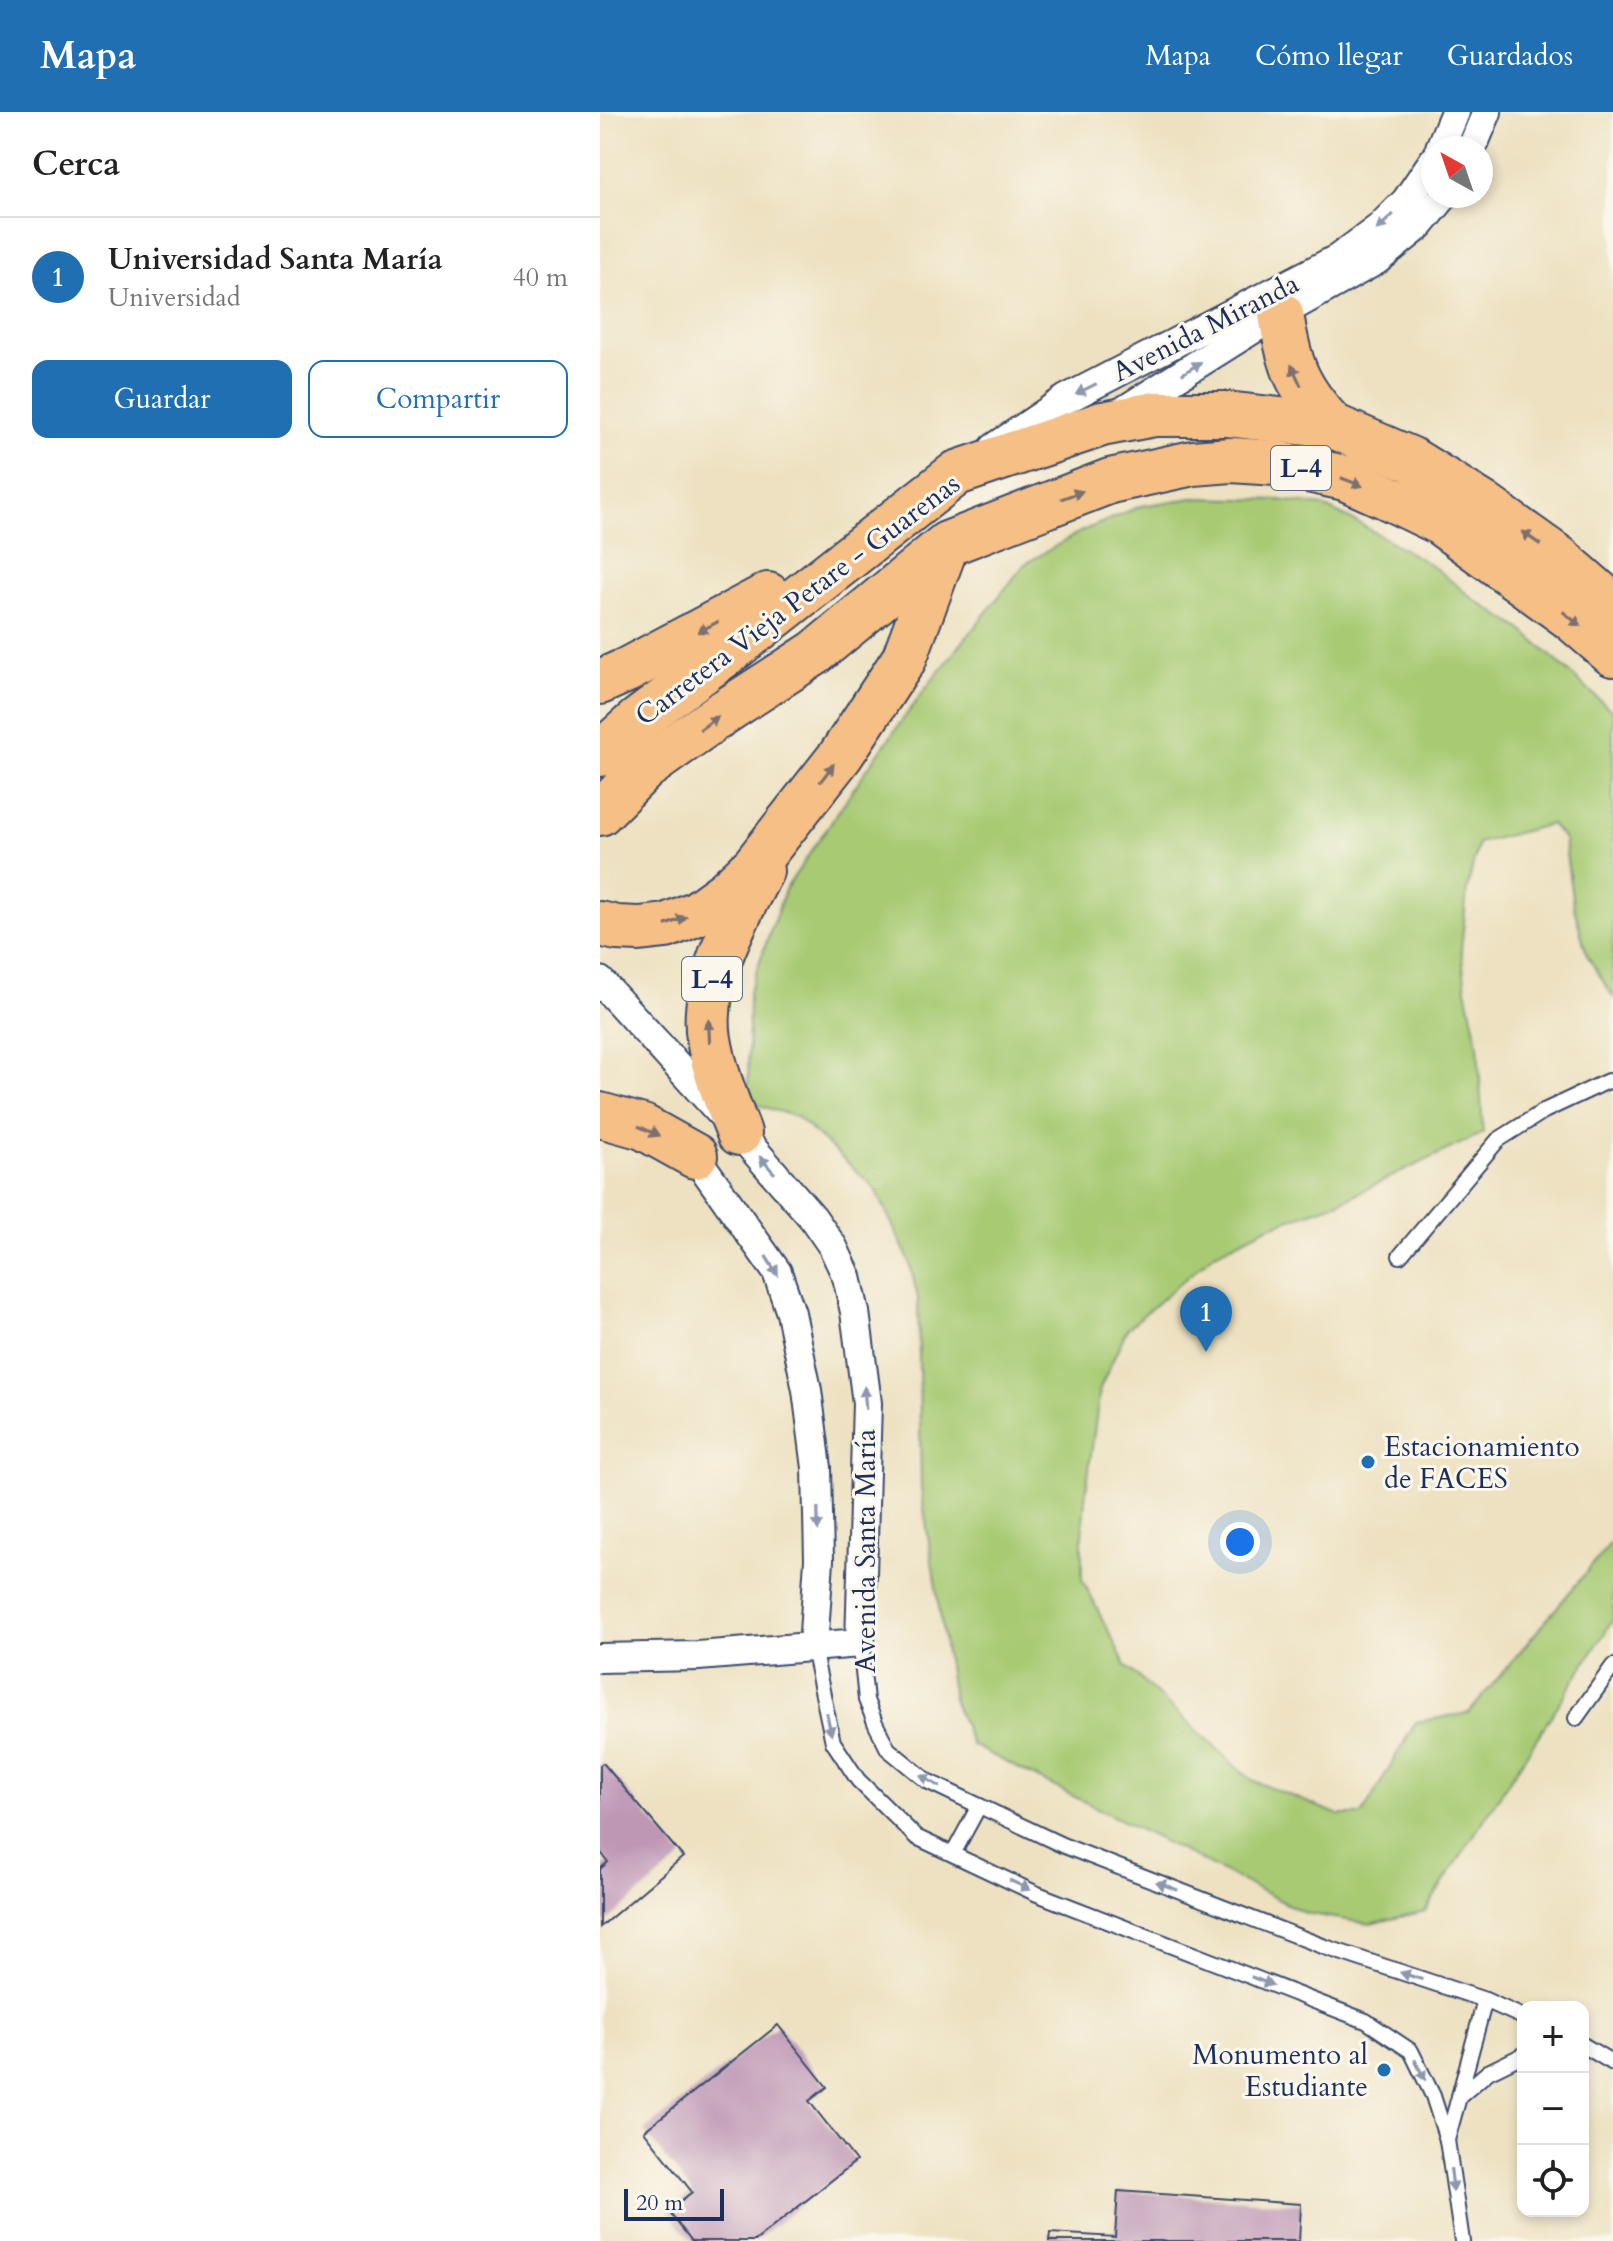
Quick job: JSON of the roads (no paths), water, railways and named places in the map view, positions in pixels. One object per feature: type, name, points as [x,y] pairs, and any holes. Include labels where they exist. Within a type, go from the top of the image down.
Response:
[{"type":"main road","points":[[1281,314],[1289,359],[1297,378],[1315,407],[1333,426]]},
{"type":"main road","name":"Carretera Vieja Petare - Guarenas","points":[[600,754],[638,720],[957,473],[1102,424],[1155,414],[1253,416],[1333,426],[1410,459],[1483,504],[1559,558],[1613,605]]},
{"type":"main road","points":[[947,544],[1102,424]]},
{"type":"main road","name":"Carretera Vieja Petare - Guarenas","points":[[600,813],[645,768],[815,653],[947,544],[1110,481],[1193,463],[1231,460],[1276,463],[1345,478],[1439,522],[1571,618],[1613,654]]},
{"type":"main road","name":"L-4","points":[[600,924],[639,929],[666,926],[697,913],[754,866],[841,755],[904,659],[947,544]]},
{"type":"main road","name":"L-4","points":[[600,682],[791,583],[853,555]]},
{"type":"main road","name":"L-4","points":[[739,1133],[716,1072],[708,1036],[712,979],[744,902],[780,836]]},
{"type":"main road","points":[[600,1115],[643,1127],[695,1156]]},
{"type":"street","points":[[1445,136],[1455,112]]},
{"type":"street","points":[[1477,136],[1487,112]]},
{"type":"street","name":"Avenida Miranda","points":[[957,473],[1066,399],[1337,259],[1379,228],[1406,201],[1421,179]]},
{"type":"street","name":"Avenida Miranda","points":[[1102,424],[1281,314],[1377,260],[1420,225],[1434,208]]},
{"type":"street","name":"Avenida Santa María","points":[[600,981],[813,1218],[833,1247],[847,1277],[855,1312],[867,1403],[860,1643]]},
{"type":"street","name":"Avenida Santa María","points":[[695,1156],[777,1272],[791,1313],[807,1390],[817,1468],[819,1560],[813,1648]]},
{"type":"street","points":[[600,1658],[698,1656],[860,1643]]},
{"type":"lane","points":[[1400,1256],[1498,1140],[1544,1111],[1608,1081],[1613,1082]]},
{"type":"lane","name":"Avenida Santa María","points":[[860,1643],[866,1700],[876,1725],[888,1749],[927,1781],[1062,1845],[1325,1947],[1485,2000],[1517,2014]]},
{"type":"lane","name":"Avenida Santa María","points":[[813,1648],[833,1742],[858,1780],[916,1837],[1035,1893],[1366,2021],[1411,2051],[1433,2096],[1447,2140]]},
{"type":"lane","points":[[1576,1718],[1613,1666]]},
{"type":"lane","points":[[953,1854],[979,1806]]},
{"type":"lane","points":[[1462,2241],[1447,2140],[1485,2000]]},
{"type":"lane","points":[[1589,2048],[1613,2063]]},
{"type":"lane","points":[[1459,2097],[1488,2072],[1517,2058]]},
{"type":"place","name":"Universidad Santa María","points":[[1206,1352]]},
{"type":"place","name":"Estacionamiento de FACES","points":[[1368,1462]]},
{"type":"place","name":"Monumento al Estudiante","points":[[1384,2070]]}]
